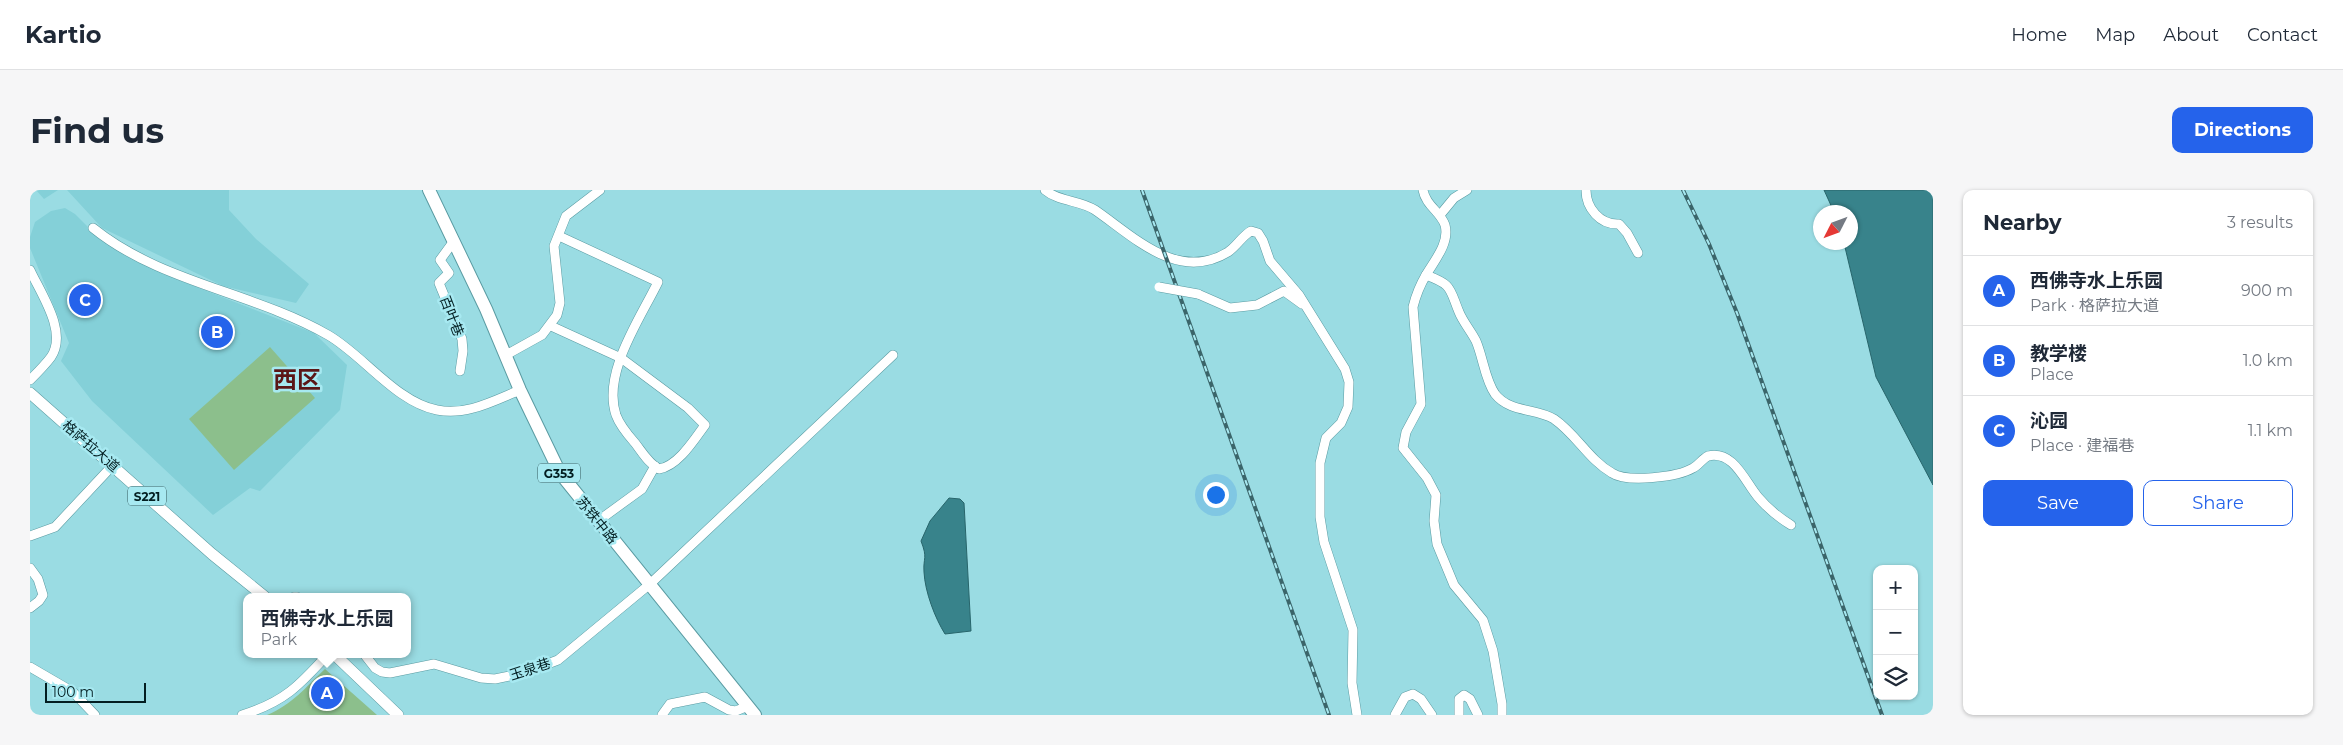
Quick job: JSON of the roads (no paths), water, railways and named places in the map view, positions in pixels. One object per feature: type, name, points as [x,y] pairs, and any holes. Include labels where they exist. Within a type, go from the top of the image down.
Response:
[{"type":"highway","name":"苏铁中路","points":[[429,190],[560,473],[752,711]]},
{"type":"main road","name":"格萨拉大道","points":[[30,393],[212,554],[260,593]]},
{"type":"main road","points":[[338,658],[398,715]]},
{"type":"street","points":[[506,354],[530,343],[551,326],[557,315],[560,303],[554,246],[566,216],[600,190]]},
{"type":"street","points":[[1045,190],[1057,197],[1092,208],[1120,230],[1152,251],[1184,261],[1209,259],[1221,255],[1236,246],[1248,233],[1254,231],[1264,241],[1270,261],[1291,284],[1310,311],[1345,369],[1349,382],[1346,413],[1342,422],[1326,438],[1321,456],[1319,470],[1320,517],[1324,542],[1353,630],[1352,683],[1357,715]]},
{"type":"street","points":[[1423,190],[1429,205],[1440,215],[1446,234],[1438,257],[1426,275],[1417,293],[1413,307],[1421,404],[1406,432],[1402,448],[1427,478],[1436,494],[1435,532],[1446,568],[1454,585],[1477,612],[1485,626],[1492,651],[1502,704],[1502,715]]},
{"type":"street","points":[[1440,215],[1454,198],[1467,190]]},
{"type":"street","points":[[1586,190],[1590,205],[1598,217],[1605,223],[1618,224],[1627,233],[1638,253]]},
{"type":"street","points":[[93,228],[106,239],[189,280],[317,329],[337,340],[415,402],[429,408],[458,412],[476,408],[520,390]]},
{"type":"street","points":[[551,326],[620,358],[688,408],[705,425],[692,442],[670,465],[664,468],[655,466],[623,430],[616,416],[612,401],[613,383],[620,358],[658,282],[559,236]]},
{"type":"street","name":"百叶巷","points":[[454,241],[440,260],[449,273],[439,283],[462,339],[463,351],[460,371]]},
{"type":"street","points":[[30,270],[54,320],[57,340],[52,356],[30,380]]},
{"type":"street","points":[[1426,275],[1446,284],[1452,292],[1458,310],[1476,341],[1493,391],[1502,401],[1518,409],[1553,419],[1604,468],[1619,477],[1664,476],[1695,468],[1708,456],[1718,456],[1739,468],[1767,507],[1791,525]]},
{"type":"street","points":[[1156,289],[1198,294],[1230,308],[1257,305],[1284,291],[1310,311]]},
{"type":"street","points":[[650,584],[893,355]]},
{"type":"street","points":[[30,536],[55,527],[113,465]]},
{"type":"street","points":[[598,521],[642,490],[655,466]]},
{"type":"street","points":[[30,568],[38,579],[43,595],[30,608]]},
{"type":"street","name":"玉泉巷","points":[[367,658],[375,668],[382,672],[390,673],[434,664],[481,678],[511,677],[558,660],[650,584]]},
{"type":"street","points":[[242,715],[281,699],[300,686],[324,658]]},
{"type":"street","points":[[30,667],[73,692],[95,715]]},
{"type":"street","points":[[1395,715],[1405,697],[1413,694],[1421,700],[1432,715]]},
{"type":"street","points":[[1459,715],[1458,703],[1459,699],[1464,695],[1470,699],[1478,715]]},
{"type":"street","points":[[662,715],[670,704],[705,698],[729,710],[752,711]]},
{"type":"railway","points":[[1142,190],[1329,715]]},
{"type":"railway","points":[[1683,190],[1709,244],[1737,313],[1882,715]]},
{"type":"place","name":"沁园","points":[[85,300]]},
{"type":"place","name":"教学楼","points":[[217,332]]},
{"type":"place","name":"西佛寺水上乐园","points":[[327,693]]},
{"type":"district","name":"西区","points":[[297,379]]}]
